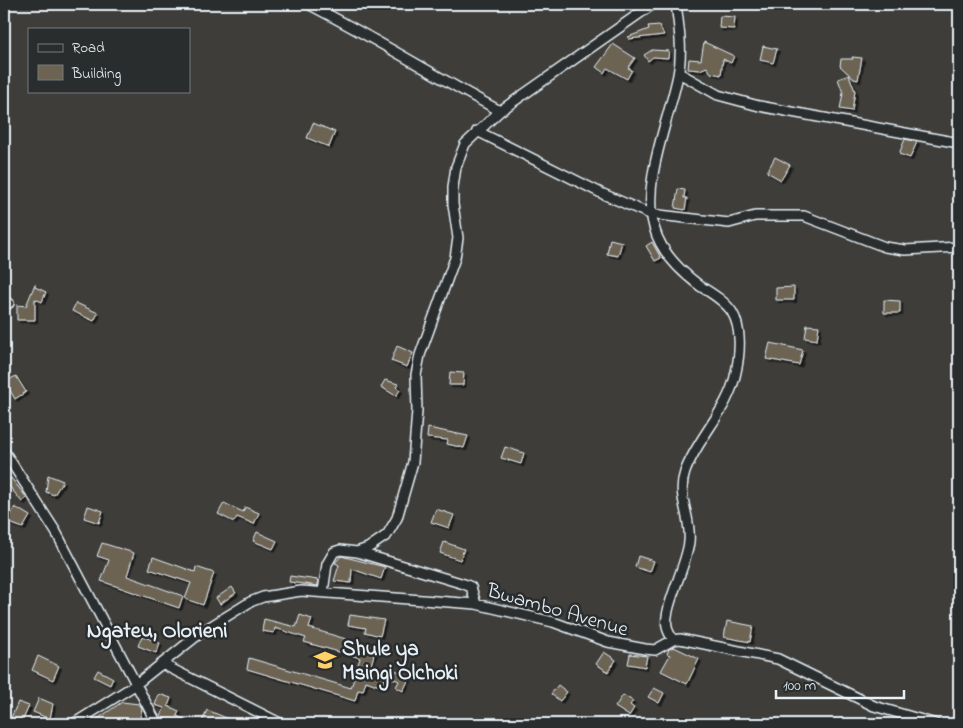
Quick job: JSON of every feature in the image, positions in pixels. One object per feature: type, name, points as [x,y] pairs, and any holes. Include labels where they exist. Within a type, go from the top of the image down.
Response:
[{"type":"street","points":[[308,4],[358,29],[427,71],[500,111]]},
{"type":"street","points":[[356,552],[377,543],[393,527],[411,468],[415,440],[418,363],[425,339],[451,272],[457,250],[458,230],[452,196],[456,166],[465,144],[500,111],[653,4]]},
{"type":"street","points":[[673,640],[666,626],[668,611],[689,543],[689,527],[680,489],[692,454],[717,418],[729,393],[736,372],[739,339],[732,312],[673,261],[654,230],[650,214],[653,180],[679,73],[680,37],[676,4]]},
{"type":"street","points":[[679,73],[718,94],[759,106],[959,143]]},
{"type":"street","points":[[477,131],[603,194],[650,214],[729,223],[755,216],[804,216],[885,247],[905,250],[959,247]]},
{"type":"street","points":[[4,451],[56,532],[157,724]]},
{"type":"street","points":[[323,592],[325,574],[330,557],[340,550],[356,552],[464,584],[471,587],[476,604]]},
{"type":"street","name":"Bwambo Avenue","points":[[73,724],[135,685],[203,631],[250,602],[263,597],[288,593],[323,592],[476,604],[553,622],[608,642],[631,647],[655,650],[673,640],[689,639],[778,658],[874,706],[936,724]]},
{"type":"street","points":[[162,664],[282,724]]},
{"type":"building","points":[[720,16],[735,17],[734,29],[719,28]]},
{"type":"building","points":[[659,25],[664,35],[629,39],[628,37],[649,29],[648,26]]},
{"type":"building","points":[[704,42],[734,56],[731,63],[723,59],[721,75],[711,73],[707,67],[700,70],[688,69],[689,59],[701,60]]},
{"type":"building","points":[[613,44],[635,58],[628,68],[632,70],[627,79],[607,68],[604,73],[596,67]]},
{"type":"building","points":[[763,46],[777,49],[773,63],[760,60]]},
{"type":"building","points":[[652,50],[669,51],[668,58],[653,57],[648,61],[644,55]]},
{"type":"building","points":[[852,57],[862,58],[858,80],[854,79],[840,66],[841,59],[853,59]]},
{"type":"building","points":[[849,75],[855,91],[852,111],[840,109],[843,93],[838,79]]},
{"type":"building","points":[[313,123],[335,132],[329,147],[307,138]]},
{"type":"building","points":[[905,139],[917,142],[910,158],[899,154]]},
{"type":"building","points":[[775,157],[790,165],[781,180],[767,172]]},
{"type":"building","points":[[678,189],[685,190],[684,198],[687,198],[685,210],[675,208]]},
{"type":"building","points":[[610,239],[622,242],[618,256],[607,254]]},
{"type":"building","points":[[652,242],[661,258],[655,261],[646,246]]},
{"type":"building","points":[[35,284],[35,287],[46,292],[42,302],[35,299],[35,320],[17,320],[17,305],[26,306]]},
{"type":"building","points":[[794,287],[794,300],[776,300],[776,288]]},
{"type":"building","points":[[884,300],[900,301],[900,313],[884,313]]},
{"type":"building","points":[[76,303],[98,313],[94,321],[72,311]]},
{"type":"building","points":[[807,325],[819,326],[817,340],[805,338]]},
{"type":"building","points":[[770,343],[803,350],[799,365],[766,359]]},
{"type":"building","points":[[397,346],[413,353],[407,367],[391,361]]},
{"type":"building","points":[[450,372],[464,373],[463,385],[449,385]]},
{"type":"building","points":[[16,376],[26,392],[15,399],[5,382]]},
{"type":"building","points":[[385,380],[398,384],[396,387],[400,390],[396,396],[381,387]]},
{"type":"building","points":[[428,428],[468,436],[464,448],[447,444],[448,440],[427,438]]},
{"type":"building","points":[[505,447],[524,453],[521,464],[501,458]]},
{"type":"building","points":[[48,475],[63,481],[54,495],[46,492]]},
{"type":"building","points":[[11,478],[27,498],[22,502],[6,482]]},
{"type":"building","points":[[224,503],[243,512],[245,507],[259,513],[254,524],[237,517],[234,522],[218,514]]},
{"type":"building","points":[[88,506],[103,511],[99,523],[84,518]]},
{"type":"building","points":[[15,507],[30,516],[23,528],[7,522]]},
{"type":"building","points":[[436,509],[454,515],[449,528],[431,522]]},
{"type":"building","points":[[257,532],[277,541],[273,549],[253,541]]},
{"type":"building","points":[[444,542],[464,549],[460,560],[440,553]]},
{"type":"building","points":[[102,543],[134,553],[127,576],[183,596],[179,608],[101,581],[109,560],[97,556]]},
{"type":"building","points":[[341,556],[385,567],[381,579],[352,569],[351,583],[334,581],[339,565],[335,563]]},
{"type":"building","points":[[638,556],[654,561],[650,572],[635,567]]},
{"type":"building","points":[[153,557],[195,572],[196,567],[214,573],[203,605],[185,599],[191,583],[149,569]]},
{"type":"building","points":[[290,576],[318,580],[318,586],[289,582]]},
{"type":"building","points":[[232,587],[236,593],[220,604],[216,598]]},
{"type":"building","points":[[300,615],[312,619],[309,628],[376,648],[369,672],[386,677],[382,687],[366,681],[363,691],[358,690],[355,701],[247,669],[249,658],[351,688],[360,658],[304,642],[306,638],[275,628],[274,633],[262,631],[264,619],[296,627]]},
{"type":"building","points":[[350,615],[384,620],[380,636],[365,632],[366,628],[348,625]]},
{"type":"building","points":[[727,621],[753,626],[750,642],[724,637]]},
{"type":"building","points":[[142,636],[160,643],[156,653],[138,646]]},
{"type":"building","points":[[674,647],[699,659],[687,684],[661,671],[670,655],[667,654],[669,649]]},
{"type":"building","points":[[604,652],[616,660],[608,672],[596,664]]},
{"type":"building","points":[[630,654],[647,656],[645,667],[628,664]]},
{"type":"building","points":[[38,656],[59,666],[53,680],[32,670]]},
{"type":"building","points":[[98,670],[113,678],[110,685],[94,677]]},
{"type":"building","points":[[395,670],[410,677],[403,691],[396,687],[399,681],[392,678]]},
{"type":"building","points":[[558,685],[567,692],[560,701],[551,694]]},
{"type":"building","points":[[654,688],[664,693],[659,703],[648,697]]},
{"type":"building","points":[[159,694],[171,698],[168,706],[179,711],[177,716],[195,724],[170,724],[170,721],[161,717],[164,708],[155,705]]},
{"type":"building","points":[[623,695],[633,701],[630,705],[634,708],[629,716],[615,707]]},
{"type":"building","points":[[39,698],[53,704],[50,719],[33,712]]},
{"type":"building","points":[[18,702],[29,706],[22,722],[11,718]]},
{"type":"building","points":[[122,702],[139,704],[142,708],[139,724],[113,724],[108,721],[103,724],[90,724]]},
{"type":"building","points":[[207,710],[241,724],[201,724]]},
{"type":"place","name":"Shule ya Msingi Olchoki","points":[[325,660]]},
{"type":"district","name":"Ngateu, Olorieni","points":[[157,629]]}]
